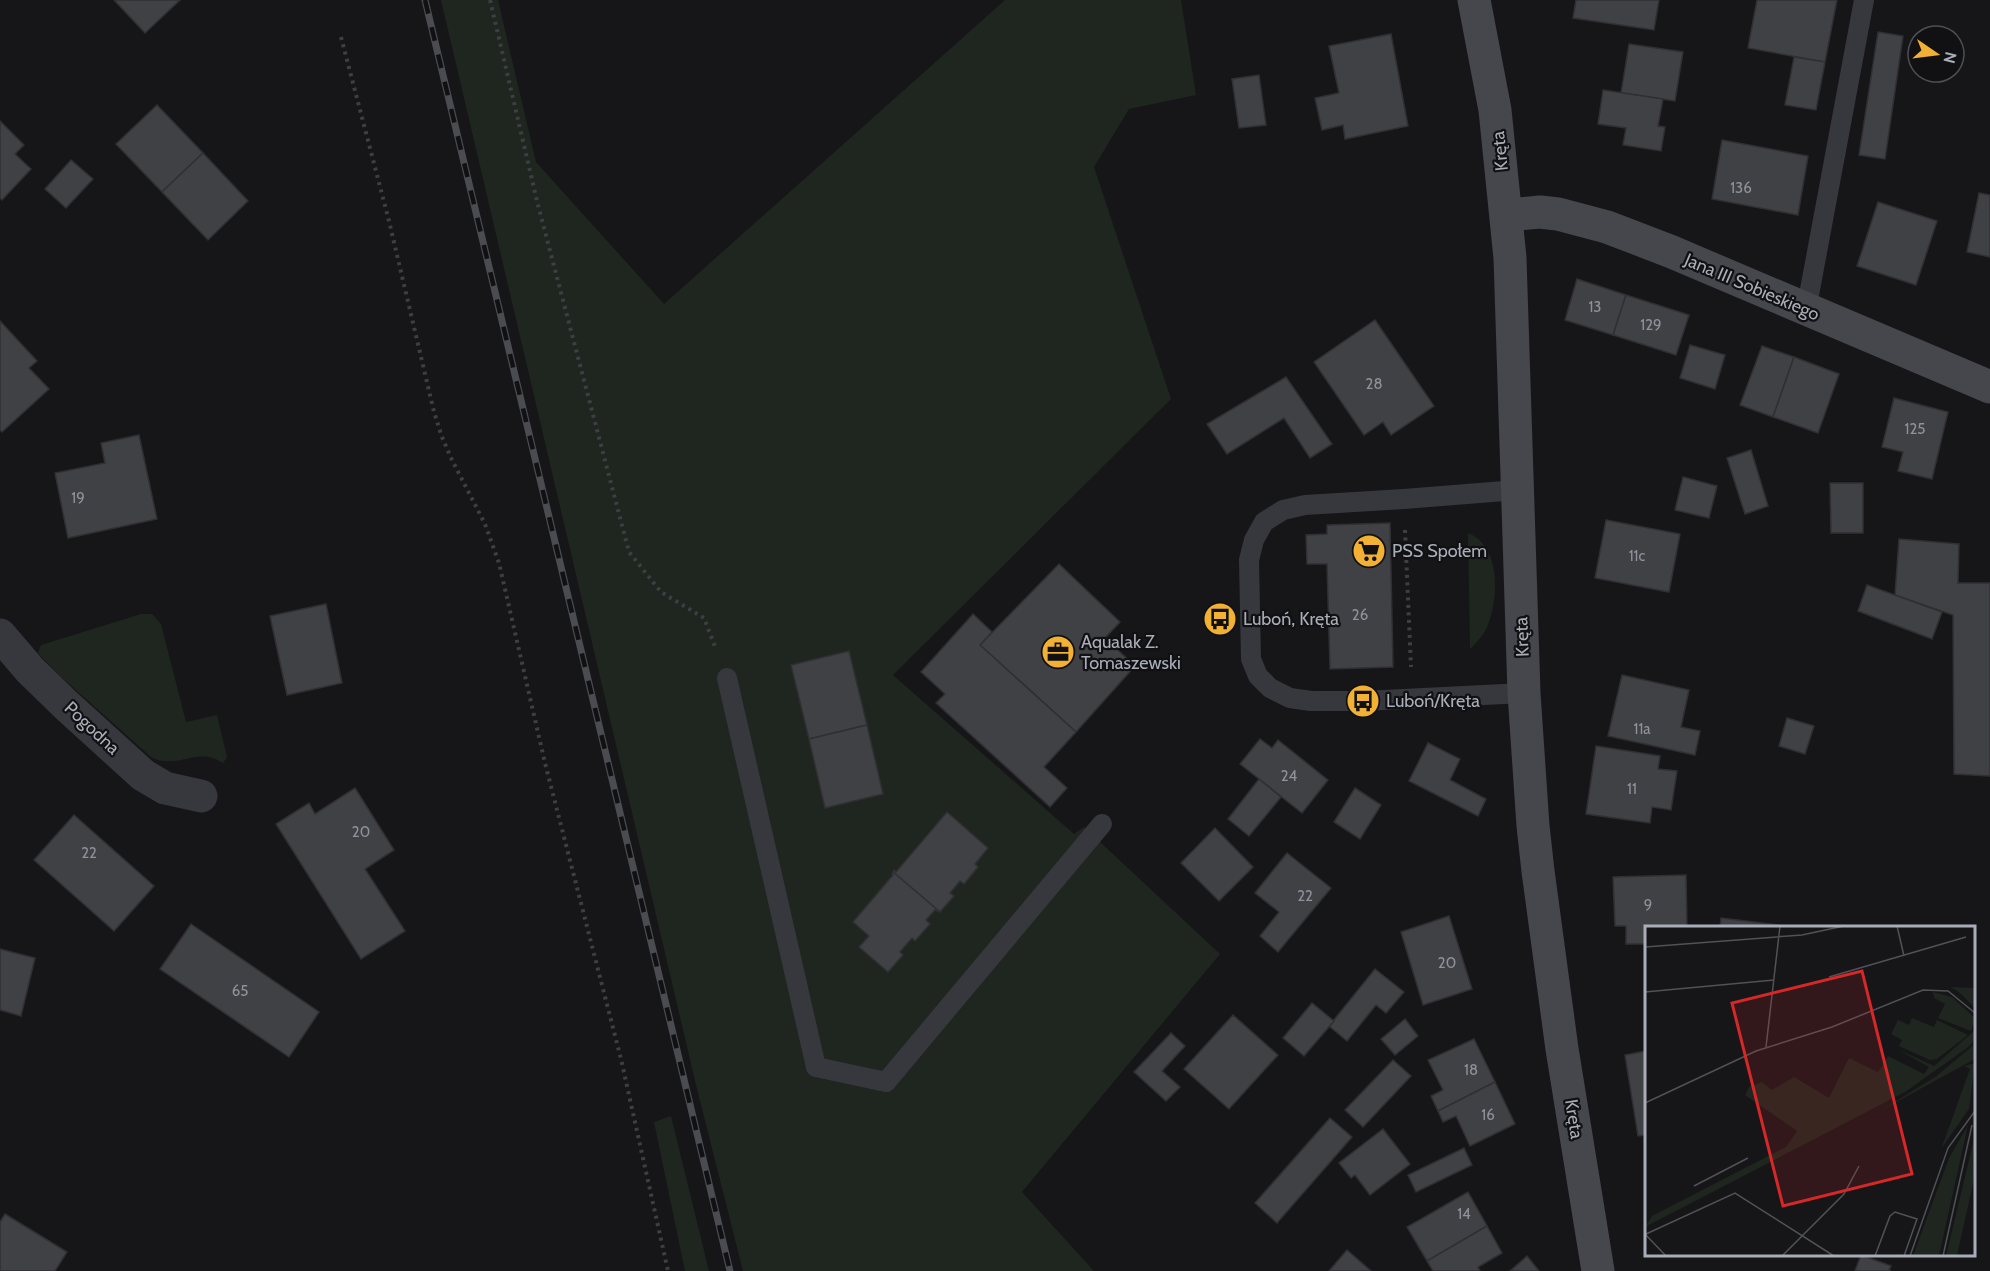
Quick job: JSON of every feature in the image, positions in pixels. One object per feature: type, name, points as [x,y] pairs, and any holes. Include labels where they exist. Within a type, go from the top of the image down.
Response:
[{"type":"street","name":"Kręta","points":[[1474,0],[1495,110],[1507,215],[1513,306],[1524,693],[1538,871],[1562,1050],[1598,1271]]},
{"type":"street","name":"Jana III Sobieskiego","points":[[1507,215],[1540,212],[1558,214],[1607,227],[1672,252],[1806,311],[1990,387]]},
{"type":"street","name":"Pogodna","points":[[0,635],[30,670],[143,775],[165,788],[201,796]]},
{"type":"lane","points":[[1806,311],[1864,0]]},
{"type":"lane","points":[[1517,489],[1305,505],[1283,510],[1264,522],[1254,540],[1249,560],[1251,659],[1258,676],[1270,688],[1290,698],[1311,701],[1524,693]]},
{"type":"lane","points":[[727,678],[816,1068],[886,1082],[1102,824]]},
{"type":"path","points":[[490,0],[537,201],[629,552],[661,592],[704,618],[727,678]]},
{"type":"path","points":[[341,37],[389,221],[434,411],[442,437],[485,524],[499,563],[545,763],[621,1059],[668,1271]]},
{"type":"path","points":[[1404,499],[1412,698]]},
{"type":"shaded area","points":[[441,0],[498,0],[536,162],[664,304],[1005,0],[1181,0],[1196,95],[1129,109],[1094,167],[1171,399],[893,675],[1074,834],[1084,827],[1220,954],[1022,1192],[1094,1271],[743,1271],[696,1085]]},
{"type":"shaded area","points":[[1468,533],[1487,549],[1492,561],[1495,588],[1494,602],[1487,627],[1470,649]]},
{"type":"shaded area","points":[[141,614],[152,614],[161,624],[186,722],[217,715],[227,757],[223,763],[204,756],[170,761],[160,761],[151,757],[59,675],[38,653],[41,645]]},
{"type":"shaded area","points":[[671,1116],[709,1271],[685,1271],[654,1122]]},
{"type":"building","points":[[114,0],[180,0],[145,33]]},
{"type":"building","points":[[1576,0],[1659,0],[1654,30],[1573,18]]},
{"type":"building","points":[[1757,0],[1837,0],[1825,62],[1748,48]]},
{"type":"building","points":[[1878,32],[1903,36],[1885,159],[1859,155]]},
{"type":"building","points":[[1391,34],[1408,126],[1345,139],[1343,125],[1322,130],[1315,98],[1339,93],[1329,46]]},
{"type":"building","points":[[1629,44],[1683,52],[1675,101],[1621,93]]},
{"type":"building","points":[[1794,57],[1825,62],[1816,110],[1785,105]]},
{"type":"building","points":[[1259,75],[1266,125],[1239,128],[1232,79]]},
{"type":"building","points":[[1603,90],[1663,99],[1658,126],[1665,127],[1661,151],[1623,145],[1626,128],[1598,124]]},
{"type":"building","points":[[157,105],[203,153],[162,192],[116,144]]},
{"type":"building","points":[[0,121],[24,145],[15,154],[31,169],[2,200],[0,198]]},
{"type":"building","points":[[1722,140],[1808,156],[1798,215],[1712,199]]},
{"type":"building","points":[[203,153],[248,201],[208,240],[162,192]]},
{"type":"building","points":[[71,160],[93,179],[66,208],[45,189]]},
{"type":"building","points":[[1979,193],[1990,195],[1990,257],[1967,252]]},
{"type":"building","points":[[1878,202],[1937,221],[1916,285],[1857,266]]},
{"type":"building","points":[[1577,279],[1626,295],[1613,335],[1565,320]]},
{"type":"building","points":[[1626,295],[1689,315],[1676,355],[1613,335]]},
{"type":"building","points":[[1375,320],[1434,406],[1391,435],[1383,422],[1364,435],[1314,362]]},
{"type":"building","points":[[0,321],[37,361],[29,368],[49,389],[2,432],[0,430]]},
{"type":"building","points":[[1690,345],[1725,355],[1715,389],[1680,378]]},
{"type":"building","points":[[1762,346],[1794,357],[1773,417],[1740,405]]},
{"type":"building","points":[[1794,357],[1839,374],[1818,433],[1773,417]]},
{"type":"building","points":[[1286,377],[1332,444],[1310,458],[1284,418],[1227,454],[1207,424]]},
{"type":"building","points":[[1894,398],[1948,412],[1932,479],[1898,471],[1903,452],[1882,447]]},
{"type":"building","points":[[139,435],[157,519],[68,538],[55,473],[105,463],[101,443]]},
{"type":"building","points":[[1751,450],[1768,506],[1745,514],[1727,458]]},
{"type":"building","points":[[1683,477],[1717,486],[1709,518],[1675,510]]},
{"type":"building","points":[[1830,483],[1863,483],[1863,533],[1831,533]]},
{"type":"building","points":[[1606,520],[1680,534],[1669,592],[1595,578]]},
{"type":"building","points":[[1390,523],[1393,667],[1330,669],[1327,564],[1307,564],[1306,535],[1327,534],[1327,525]]},
{"type":"building","points":[[1899,539],[1959,544],[1958,583],[1990,583],[1990,776],[1954,774],[1953,615],[1895,595]]},
{"type":"building","points":[[1059,564],[1120,622],[1105,638],[1135,666],[1076,732],[980,645]]},
{"type":"building","points":[[1867,585],[1942,612],[1932,639],[1858,611]]},
{"type":"building","points":[[326,604],[342,683],[287,695],[270,616]]},
{"type":"building","points":[[973,614],[992,632],[980,645],[1076,732],[1044,767],[1067,788],[1050,807],[936,703],[945,694],[921,672]]},
{"type":"building","points":[[849,651],[867,725],[809,739],[791,665]]},
{"type":"building","points":[[1622,675],[1689,690],[1681,727],[1700,731],[1695,755],[1608,736]]},
{"type":"building","points":[[1787,718],[1814,726],[1805,754],[1779,746]]},
{"type":"building","points":[[867,725],[883,794],[825,808],[809,739]]},
{"type":"building","points":[[1260,739],[1272,748],[1278,740],[1328,780],[1302,813],[1240,764]]},
{"type":"building","points":[[1428,743],[1460,759],[1450,780],[1486,799],[1478,816],[1409,781]]},
{"type":"building","points":[[1596,746],[1660,756],[1658,769],[1677,771],[1671,810],[1652,807],[1650,823],[1586,814]]},
{"type":"building","points":[[1259,779],[1281,797],[1249,836],[1228,819]]},
{"type":"building","points":[[355,788],[394,850],[365,869],[405,931],[361,959],[276,824],[309,803],[315,814]]},
{"type":"building","points":[[1355,788],[1381,805],[1360,839],[1334,822]]},
{"type":"building","points":[[947,812],[988,848],[975,864],[978,867],[964,884],[960,881],[950,893],[954,896],[940,912],[893,872],[894,870],[896,872]]},
{"type":"building","points":[[74,815],[154,886],[114,931],[34,860]]},
{"type":"building","points":[[1215,828],[1253,867],[1219,901],[1181,863]]},
{"type":"building","points":[[1287,853],[1331,888],[1278,952],[1260,936],[1279,912],[1255,893]]},
{"type":"building","points":[[893,872],[940,912],[935,910],[926,920],[930,924],[915,941],[912,938],[900,952],[903,955],[888,972],[859,947],[869,936],[853,922],[893,875]]},
{"type":"building","points":[[1686,875],[1687,926],[1645,926],[1645,944],[1626,944],[1626,926],[1615,926],[1613,877]]},
{"type":"building","points":[[1449,916],[1472,989],[1423,1005],[1401,932]]},
{"type":"building","points":[[1721,918],[1778,925],[1778,926],[1720,926]]},
{"type":"building","points":[[191,924],[319,1012],[289,1057],[160,969]]},
{"type":"building","points":[[0,949],[35,958],[21,1016],[0,1010]]},
{"type":"building","points":[[1375,969],[1404,992],[1386,1013],[1376,1005],[1347,1041],[1329,1026]]},
{"type":"building","points":[[1312,1003],[1334,1021],[1304,1056],[1283,1038]]},
{"type":"building","points":[[1233,1015],[1278,1055],[1229,1109],[1184,1069]]},
{"type":"building","points":[[1405,1019],[1418,1036],[1395,1055],[1381,1039]]},
{"type":"building","points":[[1171,1033],[1185,1046],[1162,1071],[1180,1087],[1166,1101],[1134,1072]]},
{"type":"building","points":[[1474,1039],[1495,1082],[1438,1111],[1431,1096],[1443,1090],[1428,1060]]},
{"type":"building","points":[[1645,1051],[1645,1135],[1638,1136],[1625,1055]]},
{"type":"building","points":[[1393,1060],[1411,1076],[1363,1127],[1345,1110]]},
{"type":"building","points":[[1495,1082],[1515,1124],[1470,1146],[1456,1116],[1443,1122],[1438,1111]]},
{"type":"building","points":[[1330,1118],[1352,1137],[1277,1223],[1255,1203]]},
{"type":"building","points":[[1383,1129],[1410,1164],[1370,1195],[1355,1175],[1351,1178],[1339,1163]]},
{"type":"building","points":[[1464,1148],[1472,1165],[1416,1192],[1408,1175]]},
{"type":"building","points":[[1468,1192],[1487,1226],[1427,1261],[1407,1227]]},
{"type":"building","points":[[5,1214],[67,1252],[55,1271],[0,1271],[0,1222]]},
{"type":"building","points":[[1487,1226],[1502,1253],[1478,1267],[1480,1271],[1433,1271],[1427,1261]]},
{"type":"building","points":[[1347,1250],[1371,1271],[1329,1271]]},
{"type":"building","points":[[1527,1256],[1539,1271],[1510,1271]]},
{"type":"building","points":[[1861,1256],[1891,1266],[1889,1270],[1891,1271],[1855,1271]]},
{"type":"railway","points":[[425,0],[730,1271]]},
{"type":"place","name":"PSS Społem","points":[[1369,551]]},
{"type":"place","name":"Luboń, Kręta","points":[[1220,619]]},
{"type":"place","name":"Aqualak Z. Tomaszewski","points":[[1058,652]]},
{"type":"place","name":"Luboń/Kręta","points":[[1363,701]]}]
